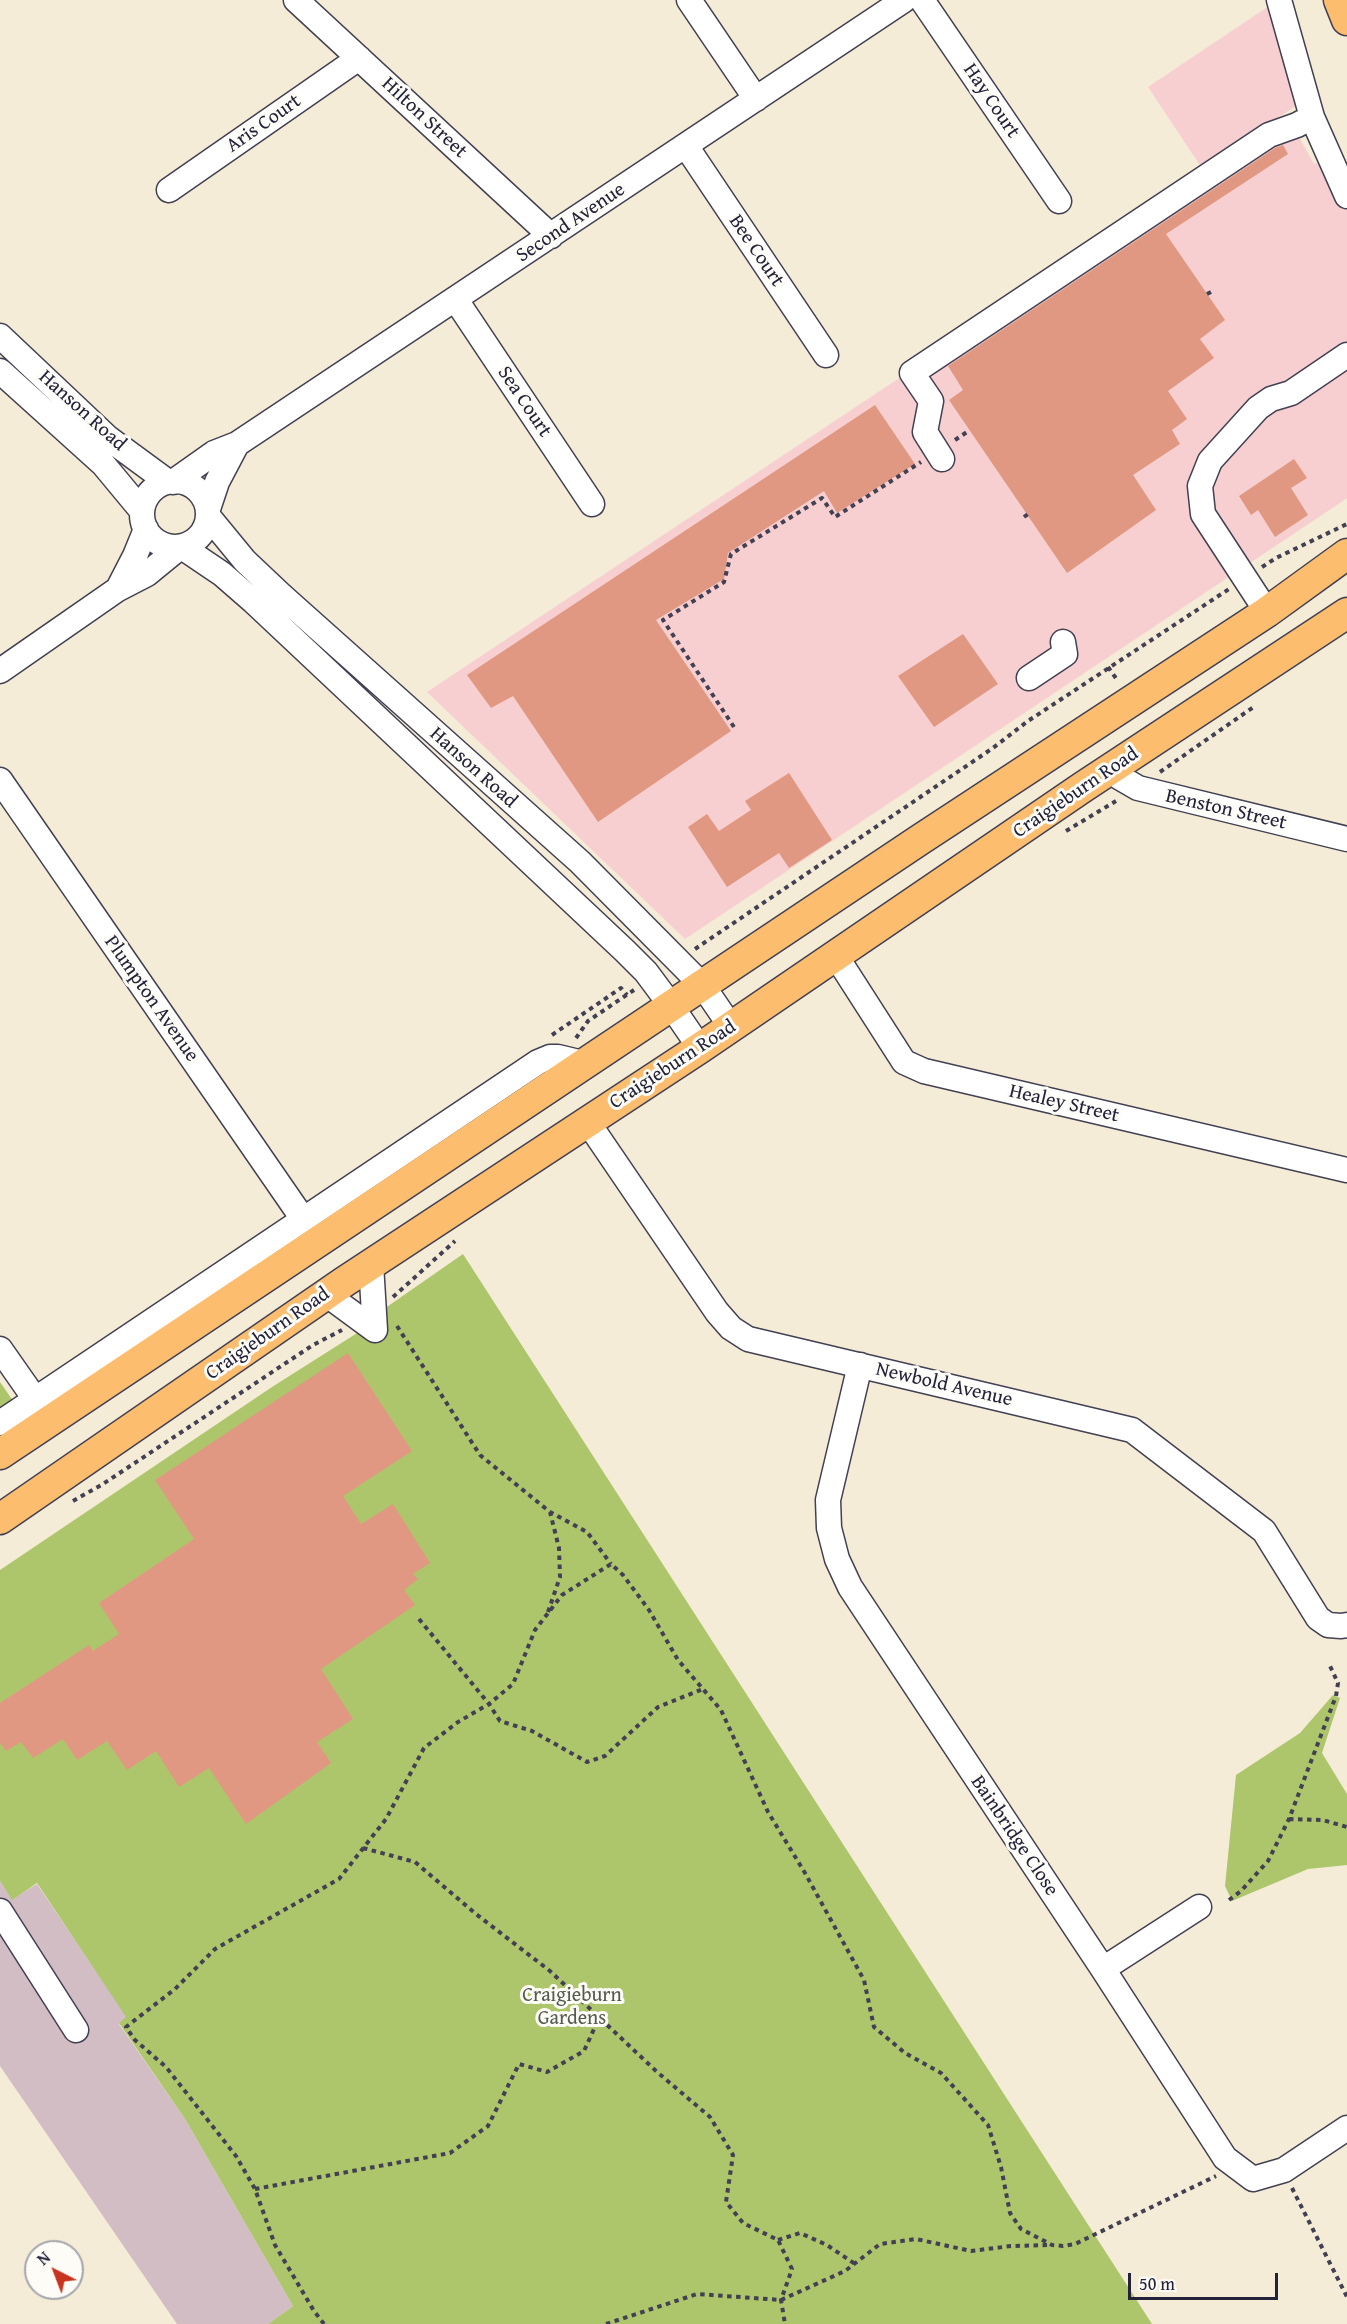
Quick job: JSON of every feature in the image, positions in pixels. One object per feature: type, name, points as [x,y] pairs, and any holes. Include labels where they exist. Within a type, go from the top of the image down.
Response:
[{"type":"main road","points":[[1339,0],[1347,20]]},
{"type":"main road","points":[[0,1454],[575,1061],[672,1007],[912,845],[1267,612],[1347,554]]},
{"type":"main road","points":[[1267,612],[1292,649]]},
{"type":"main road","name":"Craigieburn Road","points":[[0,1519],[326,1294],[700,1048],[1112,768],[1347,613]]},
{"type":"street","name":"Hilton Street","points":[[296,0],[551,236]]},
{"type":"street","points":[[689,0],[756,99]]},
{"type":"street","name":"Second Avenue","points":[[170,482],[214,453],[237,444],[904,0]]},
{"type":"street","name":"Hay Court","points":[[922,0],[1059,201]]},
{"type":"street","points":[[1279,0],[1312,117],[1347,196]]},
{"type":"street","name":"Aris Court","points":[[169,190],[359,58]]},
{"type":"street","points":[[940,455],[925,432],[931,401],[912,373],[1269,135],[1312,117]]},
{"type":"street","name":"Bee Court","points":[[686,146],[826,355]]},
{"type":"street","name":"Sea Court","points":[[456,300],[592,504]]},
{"type":"street","name":"Hanson Road","points":[[0,336],[108,438],[170,482]]},
{"type":"street","points":[[1267,612],[1203,514],[1200,486],[1210,461],[1222,446],[1244,426],[1266,421],[1282,409],[1291,393],[1347,356]]},
{"type":"street","name":"Hanson Road","points":[[0,371],[103,464],[144,520]]},
{"type":"street","name":"Second Avenue","points":[[208,512],[217,482],[237,444]]},
{"type":"street","points":[[118,589],[135,556],[148,496],[154,490],[170,482],[192,486],[199,492],[208,512],[203,532],[190,544],[181,547],[160,544],[152,538],[144,520]]},
{"type":"street","name":"Hanson Road","points":[[208,512],[245,561],[580,862],[703,986],[731,1027]]},
{"type":"street","points":[[0,671],[118,589],[147,574],[181,547]]},
{"type":"street","name":"Hanson Road","points":[[181,547],[222,574],[253,601],[592,919],[651,979],[700,1048]]},
{"type":"street","points":[[1029,678],[1065,654],[1064,642]]},
{"type":"street","name":"Benston Street","points":[[1112,768],[1119,777],[1138,788],[1347,839]]},
{"type":"street","name":"Plumpton Avenue","points":[[0,780],[303,1219]]},
{"type":"street","name":"Healey Street","points":[[836,956],[904,1062],[924,1071],[1347,1170]]},
{"type":"street","points":[[0,1423],[538,1062],[550,1057],[575,1061]]},
{"type":"street","name":"Newbold Avenue","points":[[587,1121],[717,1312],[731,1328],[748,1339],[1132,1430],[1264,1531],[1313,1612],[1338,1625]]},
{"type":"street","points":[[326,1294],[372,1311],[371,1264]]},
{"type":"street","points":[[0,1349],[34,1399]]},
{"type":"street","name":"Bainbridge Close","points":[[860,1365],[828,1500],[829,1528],[837,1559],[850,1587],[1225,2158],[1253,2179],[1284,2170],[1347,2128]]},
{"type":"street","points":[[1103,1969],[1199,1907]]},
{"type":"street","points":[[0,1911],[76,2030]]},
{"type":"path","points":[[734,727],[663,620],[724,582],[731,554],[822,498],[835,518],[940,455],[967,432]]},
{"type":"path","points":[[679,960],[993,748],[1028,721],[1108,667]]},
{"type":"path","points":[[1159,772],[1262,701]]},
{"type":"path","points":[[1064,833],[1109,805]]},
{"type":"path","points":[[575,1061],[588,1021],[651,979]]},
{"type":"path","points":[[72,1502],[103,1484],[313,1345],[393,1297],[458,1238]]},
{"type":"path","points":[[372,1311],[480,1455],[550,1512],[587,1532],[649,1610],[678,1660],[721,1710],[768,1812],[805,1873],[864,1980],[874,2027],[906,2053],[940,2073],[988,2125],[1001,2167],[1010,2213],[1021,2229],[1052,2245]]},
{"type":"path","points":[[546,1616],[560,1577],[559,1548],[550,1512]]},
{"type":"path","points":[[324,2324],[275,2245],[255,2189],[236,2156],[173,2076],[135,2040],[126,2027],[175,1989],[215,1949],[339,1879],[386,1819],[424,1748],[458,1722],[489,1704],[513,1684],[535,1630],[562,1595],[612,1564]]},
{"type":"path","points":[[419,1619],[501,1721],[532,1731],[587,1762],[605,1756],[658,1707],[703,1689]]},
{"type":"path","points":[[1229,1900],[1241,1891],[1268,1861],[1289,1819],[1336,1696],[1338,1683],[1330,1666]]},
{"type":"path","points":[[1289,1819],[1323,1820],[1347,1827]]},
{"type":"path","points":[[363,1848],[415,1862],[476,1914],[550,1971],[656,2071],[710,2118],[732,2155],[726,2202],[743,2223],[778,2240],[792,2269],[781,2300],[785,2324]]},
{"type":"path","points":[[255,2189],[450,2153],[488,2126],[519,2064],[547,2072],[584,2051],[599,2018]]},
{"type":"path","points":[[606,2324],[697,2294],[781,2300],[845,2271],[880,2244],[916,2239],[971,2251],[1011,2246],[1075,2244],[1190,2187],[1221,2175]]},
{"type":"path","points":[[1292,2187],[1347,2297]]},
{"type":"path","points":[[778,2240],[800,2233],[828,2245],[855,2264]]},
{"type":"shaded area","points":[[1272,4],[1299,104],[1201,167],[1148,87]]},
{"type":"shaded area","points":[[1289,119],[1314,164],[1339,155],[1347,173],[1347,498],[685,939],[427,692]]},
{"type":"shaded area","points":[[0,1881],[12,1899],[37,1884],[127,2017],[119,2024],[185,2119],[293,2306],[268,2324],[177,2324],[0,2066]]},
{"type":"green space","name":"Craigieburn Gardens","points":[[463,1254],[1152,2324],[268,2324],[293,2306],[185,2119],[119,2023],[126,2017],[37,1883],[12,1900],[0,1881],[0,1570],[272,1387],[384,1316],[381,1311]]},
{"type":"green space","points":[[0,1382],[27,1421],[0,1440]]},
{"type":"green space","points":[[1333,1695],[1340,1698],[1322,1753],[1347,1794],[1347,1865],[1308,1869],[1232,1901],[1225,1886],[1236,1775],[1300,1733]]},
{"type":"building","points":[[1283,145],[1288,154],[1166,234],[1225,320],[1200,339],[1214,358],[1168,391],[1187,419],[1172,430],[1180,444],[1133,475],[1156,510],[1067,573],[949,400],[963,390],[948,366],[1275,148]]},
{"type":"building","points":[[875,405],[915,464],[837,513],[824,491],[728,553],[724,579],[656,620],[731,731],[598,822],[513,696],[491,708],[467,675]]},
{"type":"building","points":[[1294,459],[1307,478],[1291,488],[1308,515],[1275,537],[1258,510],[1251,515],[1239,496]]},
{"type":"building","points":[[963,634],[998,684],[934,727],[898,676]]},
{"type":"building","points":[[789,773],[832,840],[789,868],[779,853],[727,887],[688,827],[707,814],[719,831],[751,810],[745,801]]},
{"type":"building","points":[[348,1353],[412,1451],[343,1496],[361,1524],[393,1504],[430,1563],[413,1574],[418,1579],[404,1590],[415,1605],[321,1669],[353,1719],[317,1742],[331,1763],[246,1824],[209,1768],[179,1787],[156,1751],[127,1770],[107,1741],[77,1760],[63,1739],[33,1758],[21,1742],[6,1751],[0,1743],[0,1703],[89,1645],[93,1651],[119,1634],[99,1603],[194,1539],[155,1480]]}]
